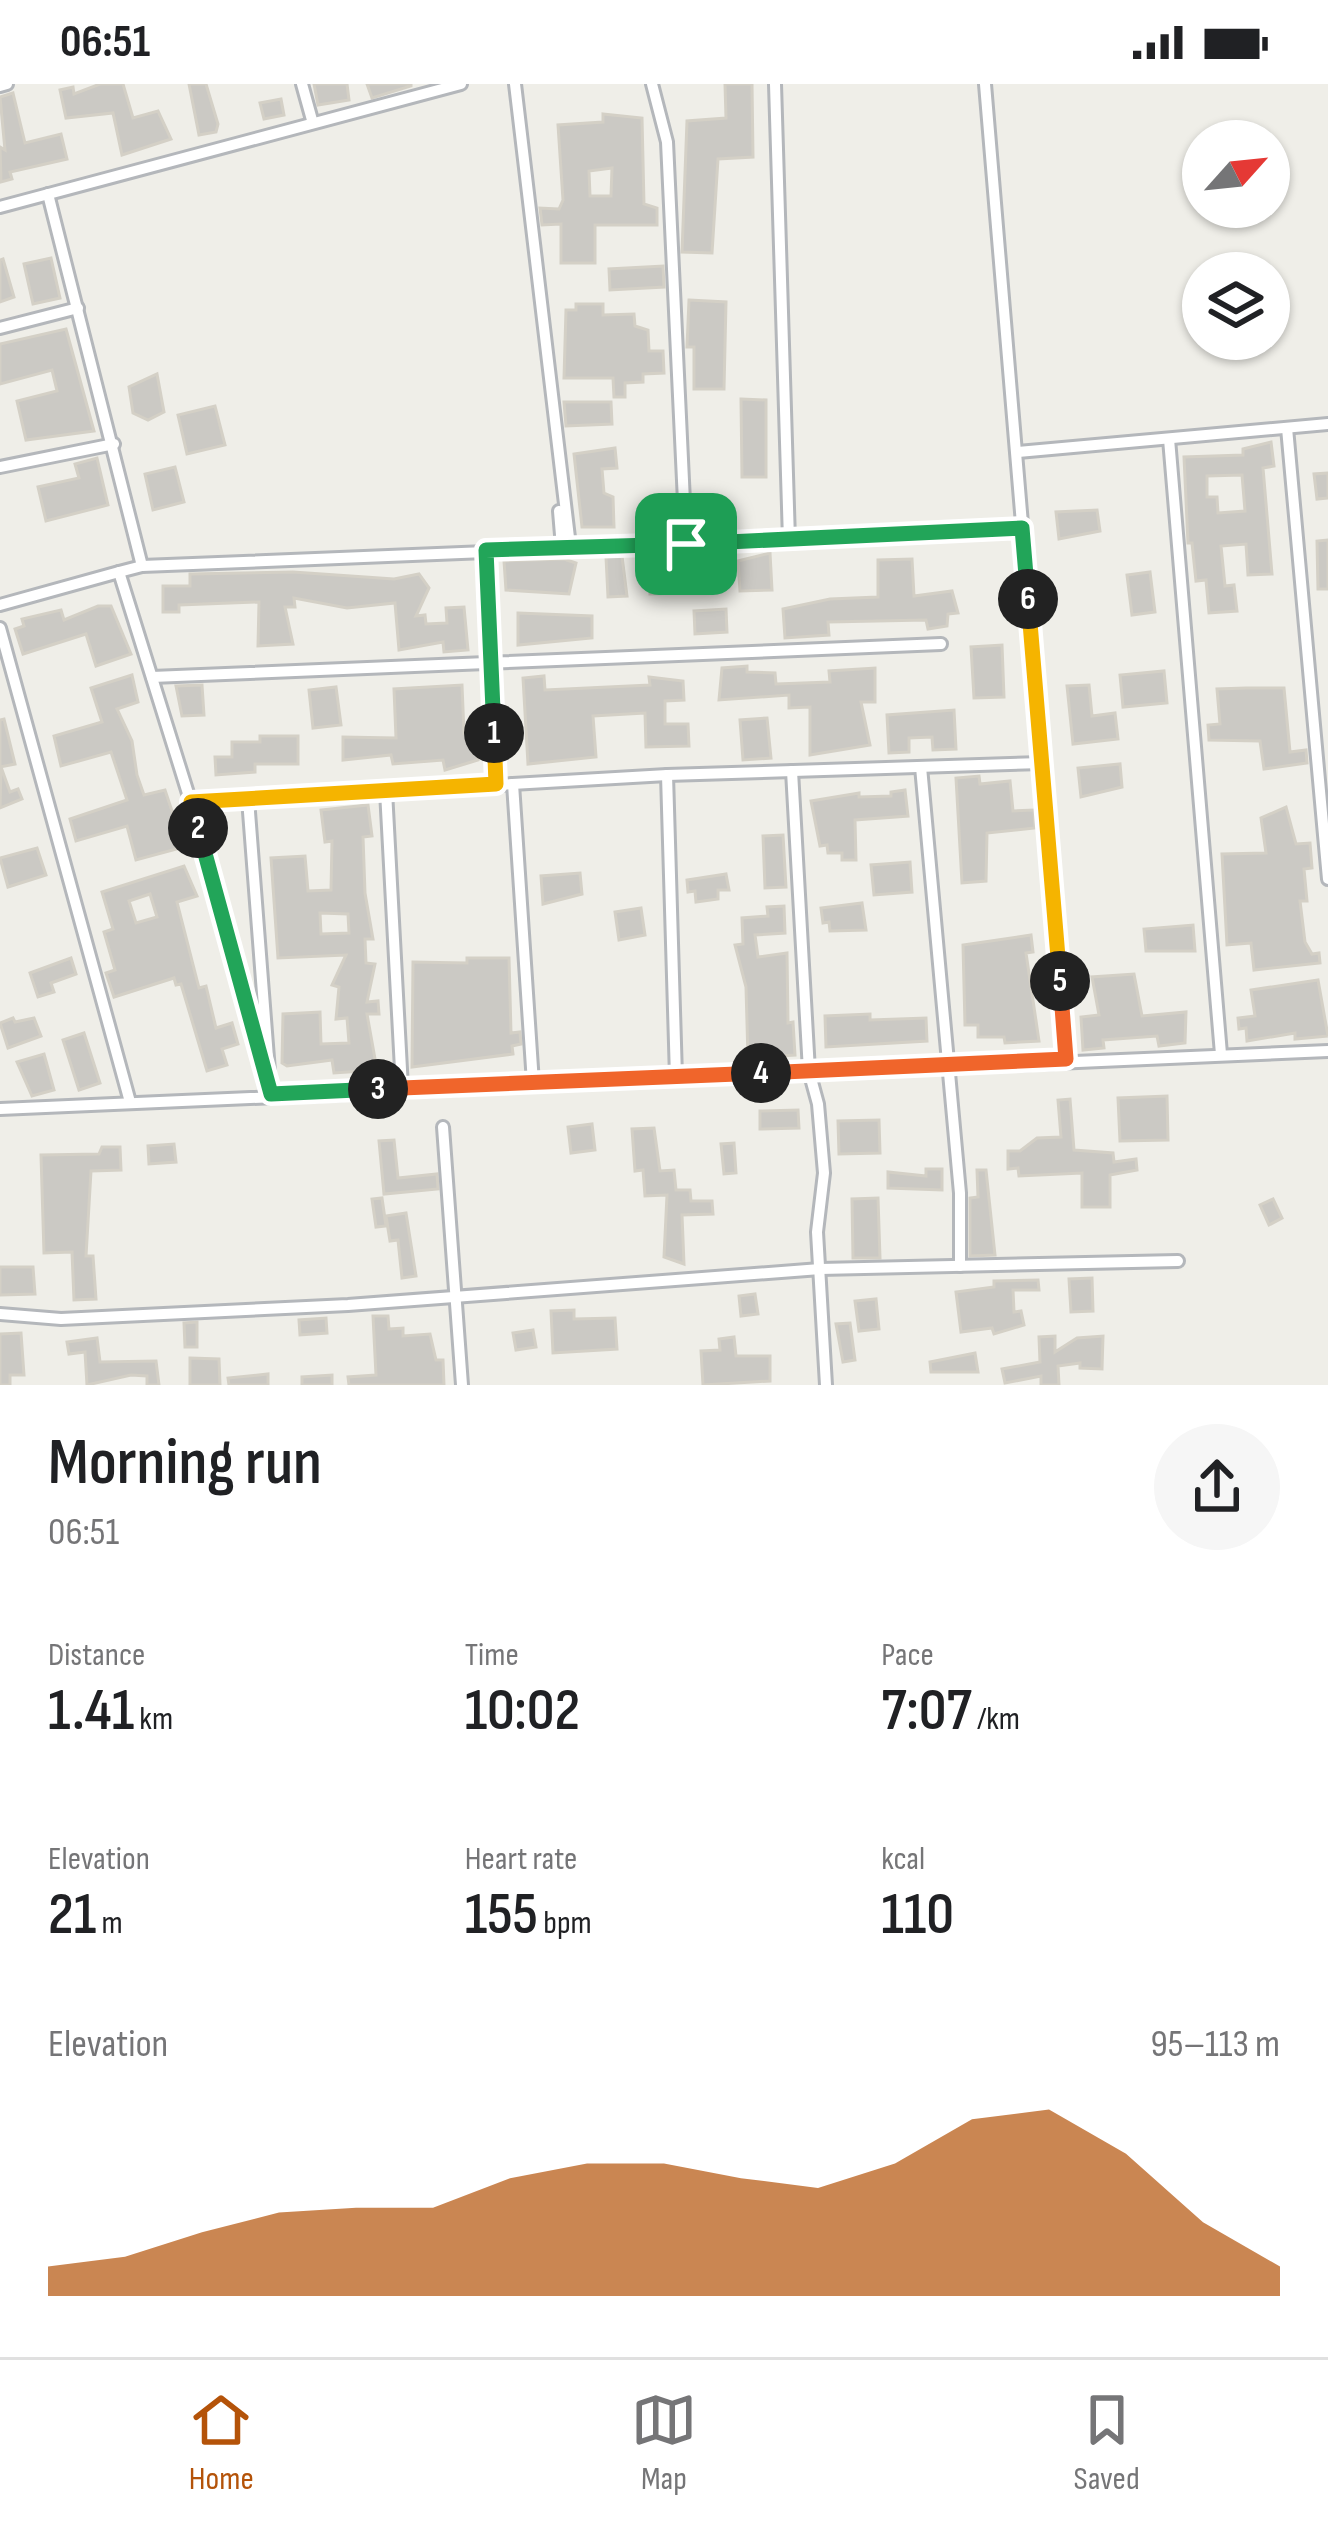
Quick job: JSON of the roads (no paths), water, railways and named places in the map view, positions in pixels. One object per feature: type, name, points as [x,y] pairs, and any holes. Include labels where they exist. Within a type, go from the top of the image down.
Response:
[{"type":"street","points":[[302,84],[312,120]]},
{"type":"street","points":[[0,207],[418,89],[460,84]]},
{"type":"street","points":[[515,84],[566,546]]},
{"type":"street","points":[[652,84],[667,142],[686,544]]},
{"type":"street","points":[[775,84],[789,540]]},
{"type":"street","points":[[985,84],[1066,1059]]},
{"type":"street","points":[[48,194],[142,566]]},
{"type":"street","points":[[0,328],[78,308]]},
{"type":"street","points":[[1018,452],[1328,424]]},
{"type":"street","points":[[1287,428],[1328,879]]},
{"type":"street","points":[[1169,440],[1221,1054]]},
{"type":"street","points":[[0,467],[114,443]]},
{"type":"street","points":[[0,605],[142,566],[1022,528]]},
{"type":"street","points":[[486,550],[496,784]]},
{"type":"street","points":[[118,572],[191,802],[244,1006],[270,1077]]},
{"type":"street","points":[[0,628],[130,1102]]},
{"type":"street","points":[[152,677],[941,644]]},
{"type":"street","points":[[191,802],[667,775],[1042,764]]},
{"type":"street","points":[[921,767],[945,1064],[961,1193],[960,1266]]},
{"type":"street","points":[[792,771],[809,1071],[818,1104],[824,1173],[820,1269],[826,1385]]},
{"type":"street","points":[[667,775],[676,1077]]},
{"type":"street","points":[[513,784],[533,1083]]},
{"type":"street","points":[[386,791],[402,1088]]},
{"type":"street","points":[[248,799],[271,1094]]},
{"type":"street","points":[[0,1109],[945,1064],[1328,1051]]},
{"type":"street","points":[[442,1127],[461,1385]]},
{"type":"street","points":[[0,1314],[62,1319],[820,1269],[1178,1261]]}]
